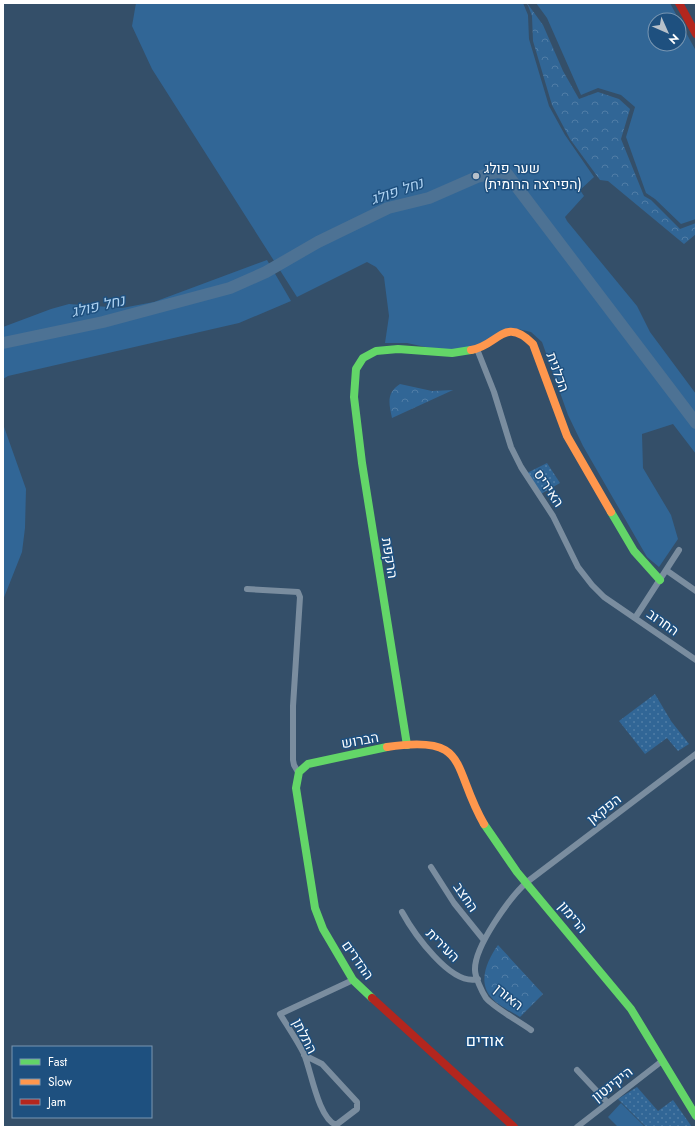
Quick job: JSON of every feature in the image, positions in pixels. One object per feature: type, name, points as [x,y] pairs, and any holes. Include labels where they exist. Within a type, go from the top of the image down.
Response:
[{"type":"main road","points":[[679,3],[696,34]]},
{"type":"main road","name":"הכלנית","points":[[355,374],[360,361],[376,351],[398,349],[452,353],[477,349],[500,335],[513,331],[524,335],[533,344],[567,436],[634,551],[660,580]]},
{"type":"main road","name":"הרקפת","points":[[355,374],[354,397],[362,463],[407,745]]},
{"type":"main road","name":"הברוש","points":[[298,772],[306,765],[318,761],[407,745],[429,744]]},
{"type":"main road","name":"הרימון","points":[[429,744],[442,747],[455,756],[469,794],[480,817],[500,849],[621,996],[641,1024],[696,1116]]},
{"type":"main road","name":"ההדרים","points":[[298,772],[296,788],[315,908],[325,934],[353,980],[410,1034],[514,1127]]},
{"type":"street","name":"האיריס","points":[[477,349],[494,392],[515,455],[528,480],[553,516],[578,567],[592,585],[604,597],[636,618]]},
{"type":"street","points":[[636,618],[679,550]]},
{"type":"street","points":[[666,570],[696,590]]},
{"type":"street","points":[[247,588],[298,592],[300,597],[293,706],[293,760],[298,772]]},
{"type":"street","name":"החרוב","points":[[636,618],[696,660]]},
{"type":"street","name":"הפקאן","points":[[483,939],[517,891],[527,882],[696,754]]},
{"type":"street","name":"החצב","points":[[431,867],[454,903],[483,939]]},
{"type":"street","name":"העירית","points":[[402,912],[413,931],[439,960],[462,978],[467,980],[478,979]]},
{"type":"street","points":[[478,979],[475,970],[483,939]]},
{"type":"street","name":"האורן","points":[[478,979],[486,999],[531,1030]]},
{"type":"street","name":"התלתן","points":[[304,1055],[322,1064],[357,1102],[357,1109],[338,1124],[334,1124],[329,1121],[308,1070],[304,1055],[280,1014],[353,980]]},
{"type":"street","name":"היקינטון","points":[[577,1127],[607,1102],[662,1061]]},
{"type":"street","points":[[577,1070],[607,1102]]},
{"type":"green space","points":[[136,3],[523,3],[528,15],[529,39],[549,106],[565,135],[594,177],[580,190],[584,196],[565,217],[637,306],[650,332],[696,394],[696,454],[673,424],[642,434],[643,468],[671,515],[678,539],[659,567],[647,557],[583,446],[568,415],[542,342],[531,332],[518,329],[478,346],[456,350],[430,348],[407,343],[385,343],[389,316],[384,277],[376,267],[367,262],[297,297],[152,69],[132,26]]},
{"type":"green space","points":[[527,3],[543,25],[563,71],[579,99],[598,92],[619,99],[630,109],[621,139],[644,196],[651,200],[680,229],[696,223],[696,234],[684,244],[608,181],[600,180],[570,139],[552,105],[533,41],[532,16]]},
{"type":"green space","points":[[536,3],[670,3],[675,12],[647,12],[647,52],[687,52],[687,34],[696,51],[696,219],[681,224],[655,199],[646,193],[626,137],[635,107],[621,95],[598,88],[581,95],[547,18]]},
{"type":"green space","points":[[267,260],[291,301],[239,323],[8,376],[3,379],[3,327],[51,309],[69,304],[122,308],[154,302]]},
{"type":"green space","points":[[400,384],[432,391],[453,390],[392,418],[390,399],[392,391]]},
{"type":"green space","points":[[3,424],[26,489],[25,528],[22,552],[3,600]]},
{"type":"green space","points":[[547,463],[560,483],[541,494],[527,473]]},
{"type":"green space","points":[[655,694],[671,721],[689,744],[678,751],[667,738],[645,754],[619,721]]},
{"type":"green space","points":[[498,945],[543,994],[520,1017],[501,1006],[487,991],[484,977],[488,963]]},
{"type":"green space","points":[[637,1087],[658,1111],[673,1100],[692,1127],[646,1127],[618,1099]]},
{"type":"green space","points":[[621,1103],[645,1127],[618,1127],[608,1117]]},
{"type":"waterway","name":"נחל פולג","points":[[3,343],[103,322],[230,288],[266,272],[318,242],[388,208],[429,198],[477,177],[498,172],[507,174],[696,423]]},
{"type":"traffic: fast","points":[[407,745],[362,463],[354,397],[356,369],[363,358],[376,351],[398,349],[452,353],[471,350]]},
{"type":"traffic: fast","points":[[611,512],[634,551],[660,580]]},
{"type":"traffic: fast","points":[[372,998],[353,980],[323,929],[315,908],[296,788],[299,772],[308,764],[387,747]]},
{"type":"traffic: fast","points":[[484,824],[517,872],[631,1009],[696,1116]]},
{"type":"traffic: slow","points":[[471,350],[480,347],[508,332],[515,332],[533,344],[567,436],[611,512]]},
{"type":"traffic: slow","points":[[387,747],[414,744],[433,746],[446,751],[455,759],[484,824]]},
{"type":"traffic: jam","points":[[679,3],[696,34]]},
{"type":"traffic: jam","points":[[372,998],[514,1127]]},
{"type":"place","name":"שער פולג (הפירצה הרומית)","points":[[476,176]]},
{"type":"district","name":"אודים","points":[[485,1040]]}]
